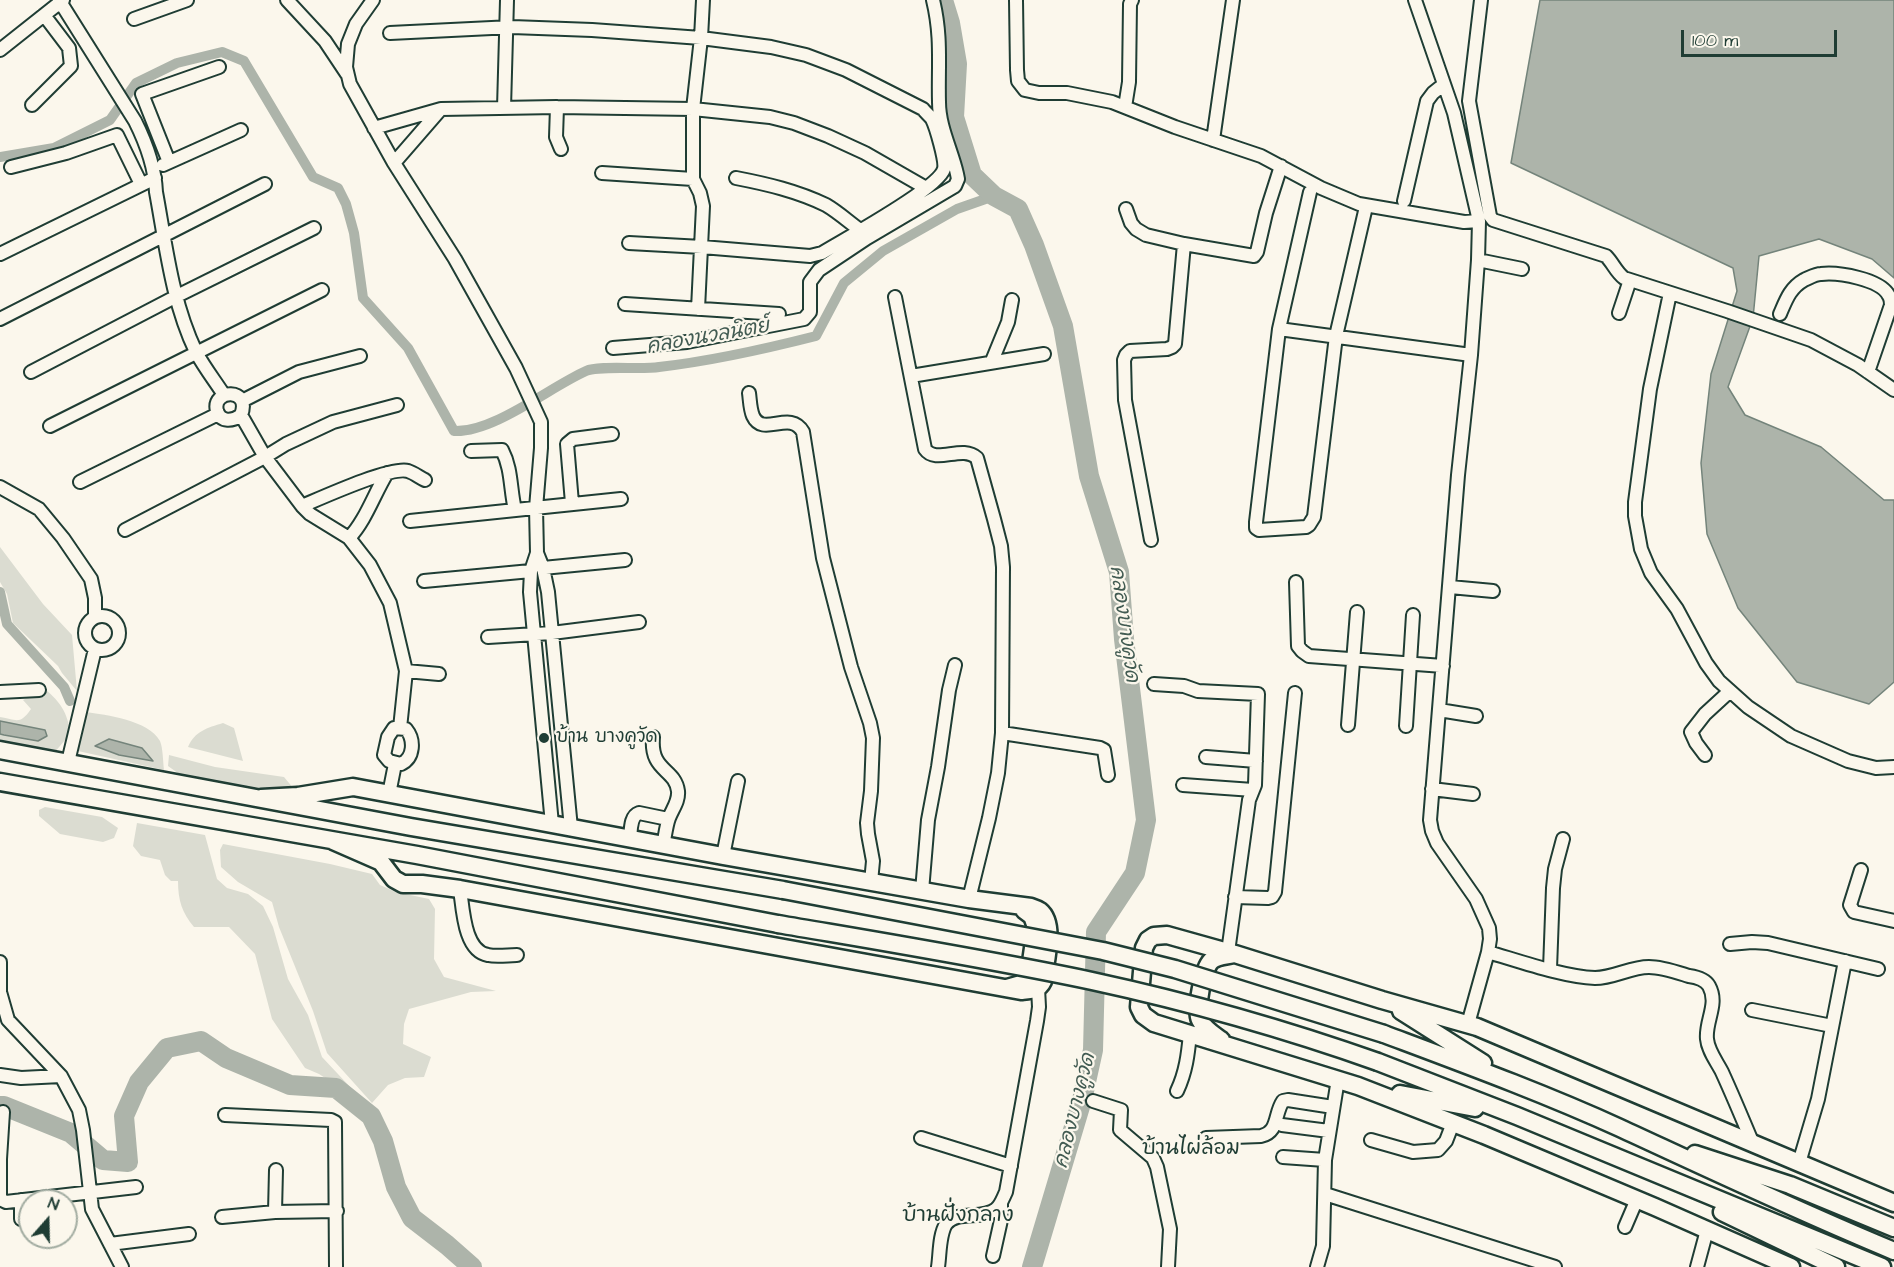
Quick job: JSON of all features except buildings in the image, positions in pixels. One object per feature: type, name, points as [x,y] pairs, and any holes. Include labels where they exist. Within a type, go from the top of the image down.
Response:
[{"type":"main road","points":[[0,750],[371,820],[783,890],[1103,951],[1185,972],[1384,1034],[1514,1083],[1620,1128],[1806,1215],[1894,1251]]},
{"type":"main road","points":[[0,783],[417,855],[778,924],[992,961],[1168,999],[1317,1041],[1378,1062],[1517,1116],[1882,1267]]},
{"type":"main road","points":[[261,798],[298,796],[353,787],[663,846],[969,899],[1031,907],[1040,911],[1048,925],[1043,981],[1038,988],[1021,991],[460,889],[403,884],[394,879],[381,862],[333,841]]},
{"type":"main road","points":[[371,820],[358,810],[354,798],[360,794],[383,794]]},
{"type":"main road","points":[[417,855],[405,864],[401,873],[405,879],[422,884]]},
{"type":"main road","points":[[1006,988],[1021,984],[1029,976],[1036,927],[1029,913],[1010,903]]},
{"type":"main road","points":[[1791,1267],[1636,1199],[1358,1086],[1154,1023],[1143,1015],[1139,1007],[1144,948],[1148,940],[1154,936],[1167,935],[1468,1024],[1894,1203]]},
{"type":"main road","points":[[1229,1046],[1207,1029],[1200,1021],[1197,1011],[1205,969],[1215,958],[1231,953]]},
{"type":"main road","points":[[1382,1000],[1514,1083]]},
{"type":"main road","points":[[1358,1086],[1517,1116]]},
{"type":"main road","points":[[1620,1128],[1790,1185],[1894,1228]]},
{"type":"main road","points":[[1610,1154],[1836,1267]]},
{"type":"street","points":[[134,19],[187,0]]},
{"type":"street","points":[[373,0],[356,24],[348,44],[346,67],[350,84],[394,163],[455,259],[516,368],[541,422],[536,508],[537,570],[552,633],[571,828]]},
{"type":"street","points":[[504,108],[507,0]]},
{"type":"street","points":[[698,309],[704,206],[693,179],[693,109],[703,0]]},
{"type":"street","points":[[613,348],[687,342],[804,319],[810,312],[810,282],[819,270],[867,238],[955,186],[958,179],[939,103],[939,26],[933,0]]},
{"type":"street","points":[[1016,0],[1018,81],[1025,90],[1039,93],[1067,93],[1125,107],[1261,156],[1321,188],[1359,204],[1464,222],[1479,221]]},
{"type":"street","points":[[1125,107],[1129,82],[1130,4],[1132,0]]},
{"type":"street","points":[[1213,140],[1233,0]]},
{"type":"street","points":[[1415,0],[1454,113],[1479,221],[1471,355],[1458,476],[1430,820],[1437,843],[1476,898],[1487,920],[1490,939],[1488,952],[1468,1024]]},
{"type":"street","points":[[1481,0],[1469,101],[1490,216],[1498,222],[1606,256],[1618,273],[1630,280],[1810,340],[1868,372],[1894,390]]},
{"type":"street","points":[[0,50],[61,1],[145,141],[154,174],[164,236],[182,319],[197,354],[224,395]]},
{"type":"street","points":[[290,1],[326,41],[348,75]]},
{"type":"street","points":[[32,105],[71,66],[69,48],[44,15]]},
{"type":"street","points":[[390,33],[507,27],[592,30],[701,38],[771,47],[806,55],[846,70],[923,109],[932,119],[944,161],[941,175],[927,188],[822,253],[810,256],[629,243]]},
{"type":"street","points":[[169,162],[141,94],[219,67]]},
{"type":"street","points":[[1404,201],[1427,101],[1443,85]]},
{"type":"street","points":[[374,128],[441,109],[557,107],[693,109],[770,117],[794,123],[865,153],[927,188]]},
{"type":"street","points":[[557,107],[556,137],[561,149]]},
{"type":"street","points":[[394,163],[441,109]]},
{"type":"street","points":[[0,254],[141,184],[169,162],[241,130]]},
{"type":"street","points":[[11,167],[66,153],[117,135],[141,184]]},
{"type":"street","points":[[1126,209],[1136,230],[1146,235],[1254,256],[1281,166]]},
{"type":"street","points":[[602,172],[693,179]]},
{"type":"street","points":[[736,178],[785,189],[825,205],[860,230]]},
{"type":"street","points":[[0,319],[265,184]]},
{"type":"street","points":[[1310,192],[1280,330],[1256,528],[1262,530],[1306,527],[1314,517],[1336,336],[1365,211]]},
{"type":"street","points":[[31,372],[314,228]]},
{"type":"street","points":[[1151,540],[1125,400],[1124,360],[1130,351],[1167,349],[1175,344],[1184,244]]},
{"type":"street","points":[[1478,260],[1522,269]]},
{"type":"street","points":[[1780,314],[1789,292],[1802,281],[1818,274],[1837,273],[1879,286],[1889,295],[1891,305],[1868,372]]},
{"type":"street","points":[[1619,313],[1630,280]]},
{"type":"street","points":[[50,426],[322,291]]},
{"type":"street","points":[[1670,294],[1650,389],[1638,475],[1635,516],[1641,549],[1651,573],[1677,609],[1706,663],[1719,681],[1748,707],[1791,736],[1848,761],[1876,768],[1894,767]]},
{"type":"street","points":[[895,297],[925,450],[933,456],[967,452],[977,458],[994,519],[1003,567],[1002,733],[998,773],[969,899]]},
{"type":"street","points":[[992,362],[1008,322],[1012,300]]},
{"type":"street","points":[[625,304],[779,314]]},
{"type":"street","points":[[1280,330],[1471,355]]},
{"type":"street","points":[[911,375],[1044,354]]},
{"type":"street","points":[[243,401],[299,372],[360,356]]},
{"type":"street","points":[[748,393],[751,411],[759,424],[792,422],[803,432],[823,558],[851,667],[873,738],[867,823],[873,861],[871,882]]},
{"type":"street","points":[[234,394],[243,401],[244,408],[241,416],[234,420],[225,420],[218,414],[218,400],[224,395],[234,394]]},
{"type":"street","points":[[125,530],[286,444],[333,422],[397,405]]},
{"type":"street","points":[[80,482],[218,414]]},
{"type":"street","points":[[241,416],[265,457],[302,506],[310,514],[349,538],[370,564],[390,603],[406,671],[400,728]]},
{"type":"street","points":[[572,503],[567,444],[573,439],[612,434]]},
{"type":"street","points":[[471,451],[502,450],[510,468],[515,510]]},
{"type":"street","points":[[302,506],[338,490],[387,473],[406,470],[424,480]]},
{"type":"street","points":[[349,538],[363,520],[387,473]]},
{"type":"street","points":[[0,487],[39,509],[63,538],[91,579],[95,597],[95,617]]},
{"type":"street","points":[[410,521],[621,499]]},
{"type":"street","points":[[424,581],[625,560]]},
{"type":"street","points":[[537,570],[530,592],[552,824]]},
{"type":"street","points":[[1296,582],[1298,646],[1309,656],[1443,666]]},
{"type":"street","points":[[1450,587],[1493,591]]},
{"type":"street","points":[[1348,725],[1357,612]]},
{"type":"street","points":[[1406,726],[1413,615]]},
{"type":"street","points":[[106,616],[118,627],[116,644],[107,650],[95,649],[87,642],[85,630],[95,617],[106,616]]},
{"type":"street","points":[[488,637],[552,633],[639,622]]},
{"type":"street","points":[[68,762],[95,649]]},
{"type":"street","points":[[922,891],[928,820],[955,664]]},
{"type":"street","points":[[406,671],[439,674]]},
{"type":"street","points":[[1154,684],[1258,694],[1255,785],[1248,800],[1235,897],[1231,953]]},
{"type":"street","points":[[0,692],[39,690]]},
{"type":"street","points":[[1705,755],[1691,732],[1705,714],[1730,691]]},
{"type":"street","points":[[1235,897],[1268,898],[1272,897],[1275,892],[1296,693]]},
{"type":"street","points":[[1439,710],[1476,716]]},
{"type":"street","points":[[400,728],[406,729],[410,734],[412,744],[406,762],[395,764],[384,755],[388,737],[392,731],[400,728]]},
{"type":"street","points":[[1002,733],[1100,748],[1106,754],[1108,775]]},
{"type":"street","points":[[653,737],[654,757],[676,783],[678,790],[677,799],[668,819],[663,846]]},
{"type":"street","points":[[546,746],[562,744]]},
{"type":"street","points":[[1206,757],[1256,761]]},
{"type":"street","points":[[383,794],[395,764]]},
{"type":"street","points":[[723,856],[738,782]]},
{"type":"street","points":[[1183,785],[1253,790]]},
{"type":"street","points":[[1432,789],[1473,794]]},
{"type":"street","points":[[630,839],[636,814],[668,819]]},
{"type":"street","points":[[1550,969],[1553,888],[1555,869],[1563,839]]},
{"type":"street","points":[[1861,870],[1851,908],[1854,912],[1894,921]]},
{"type":"street","points":[[460,889],[466,926],[473,946],[489,955],[517,955]]},
{"type":"street","points":[[1730,944],[1768,943],[1878,969]]},
{"type":"street","points":[[1488,952],[1593,978],[1648,967],[1699,978],[1707,982],[1712,993],[1713,1004],[1707,1030],[1708,1044],[1753,1144]]},
{"type":"street","points":[[1799,1163],[1815,1113],[1845,961]]},
{"type":"street","points":[[0,963],[0,991],[8,1020],[61,1076],[79,1110],[92,1209],[122,1267]]},
{"type":"street","points":[[938,1267],[942,1234],[948,1222],[954,1218],[990,1212],[1001,1203],[1006,1192],[1037,1021],[1038,988]]},
{"type":"street","points":[[1752,1010],[1832,1026]]},
{"type":"street","points":[[1177,1091],[1184,1076],[1190,1034]]},
{"type":"street","points":[[0,1074],[21,1078],[61,1076]]},
{"type":"street","points":[[1317,1267],[1323,1246],[1325,1160],[1338,1079]]},
{"type":"street","points":[[1093,1101],[1121,1110],[1120,1130],[1153,1158],[1170,1229],[1167,1267]]},
{"type":"street","points":[[1206,1138],[1269,1135],[1274,1130],[1283,1101],[1333,1107]]},
{"type":"street","points":[[3,1112],[0,1199],[6,1202],[18,1200]]},
{"type":"street","points":[[225,1115],[335,1122],[336,1267]]},
{"type":"street","points":[[1371,1140],[1413,1152],[1438,1150],[1446,1141],[1453,1123]]},
{"type":"street","points":[[1282,1125],[1329,1131]]},
{"type":"street","points":[[921,1138],[1011,1166]]},
{"type":"street","points":[[1283,1157],[1325,1160]]},
{"type":"street","points":[[275,1212],[276,1170]]},
{"type":"street","points":[[78,1193],[136,1186]]},
{"type":"street","points":[[1325,1194],[1529,1263],[1555,1267]]},
{"type":"street","points":[[1625,1227],[1636,1199]]},
{"type":"street","points":[[993,1256],[1002,1213],[1001,1203]]},
{"type":"street","points":[[222,1217],[275,1212],[337,1211]]},
{"type":"street","points":[[1697,1267],[1707,1230]]},
{"type":"street","points":[[110,1244],[189,1234]]},
{"type":"shaded area","points":[[1540,0],[1894,0],[1894,278],[1872,259],[1819,239],[1759,256],[1753,318],[1728,387],[1745,415],[1821,447],[1884,500],[1894,500],[1894,682],[1869,704],[1797,682],[1738,608],[1707,534],[1701,463],[1711,374],[1737,291],[1733,268],[1511,163]]},
{"type":"shaded area","points":[[0,547],[43,604],[72,635],[77,691],[58,666],[13,623],[7,594],[0,582]]},
{"type":"shaded area","points":[[45,689],[62,708],[71,733],[54,753],[0,744],[0,717],[21,719],[31,709],[23,700]]},
{"type":"shaded area","points":[[85,712],[126,720],[146,728],[160,741],[164,770],[78,751]]},
{"type":"shaded area","points":[[0,721],[45,730],[47,736],[38,741],[0,734]]},
{"type":"shaded area","points":[[223,723],[234,728],[243,761],[188,747],[198,734]]},
{"type":"shaded area","points":[[109,739],[142,748],[153,761],[119,755],[95,746]]},
{"type":"shaded area","points":[[169,755],[215,767],[284,777],[294,789],[276,791],[182,776],[168,766]]},
{"type":"shaded area","points":[[45,807],[102,817],[118,828],[114,838],[103,842],[60,834],[39,816],[39,810]]},
{"type":"shaded area","points":[[137,823],[205,835],[217,879],[227,888],[248,894],[263,906],[273,927],[288,979],[308,1015],[322,1057],[368,1106],[319,1074],[305,1068],[272,1019],[255,954],[229,927],[194,927],[186,917],[182,906],[178,881],[171,881],[165,875],[160,860],[141,856],[133,846]]},
{"type":"shaded area","points":[[223,844],[372,874],[380,885],[396,892],[429,899],[435,909],[434,959],[444,977],[496,991],[471,992],[409,1009],[404,1024],[403,1044],[431,1057],[424,1077],[405,1078],[388,1085],[372,1103],[327,1053],[313,1011],[279,927],[272,902],[238,882],[221,867],[220,850]]},
{"type":"waterway","name":"คลองบางคูวัด","points":[[943,0],[950,23],[957,64],[954,117],[972,175],[994,196],[1018,209],[1034,245],[1063,326],[1089,476],[1119,572],[1124,639],[1146,820],[1135,873],[1096,932],[1093,1050],[1082,1100],[1032,1267]]},
{"type":"waterway","name":"คลองนวลนิตย์","points":[[0,157],[54,148],[110,120],[136,83],[177,63],[222,52],[244,61],[313,177],[338,188],[346,204],[354,233],[363,298],[408,348],[454,431],[486,425],[592,369],[652,368],[738,354],[816,336],[844,283],[883,251],[957,209],[994,196]]},
{"type":"waterway","points":[[0,592],[7,624],[64,687],[70,701]]},
{"type":"waterway","points":[[0,1106],[71,1133],[103,1160],[128,1162],[124,1116],[139,1082],[167,1048],[201,1041],[226,1058],[290,1085],[336,1088],[371,1116],[383,1141],[396,1187],[412,1218],[472,1267]]},
{"type":"place","name":"บ้าน บางคูวัด","points":[[544,738]]},
{"type":"district","name":"บ้านไผ่ล้อม","points":[[1191,1150]]},
{"type":"district","name":"บ้านฝั่งกลาง","points":[[958,1217]]}]
